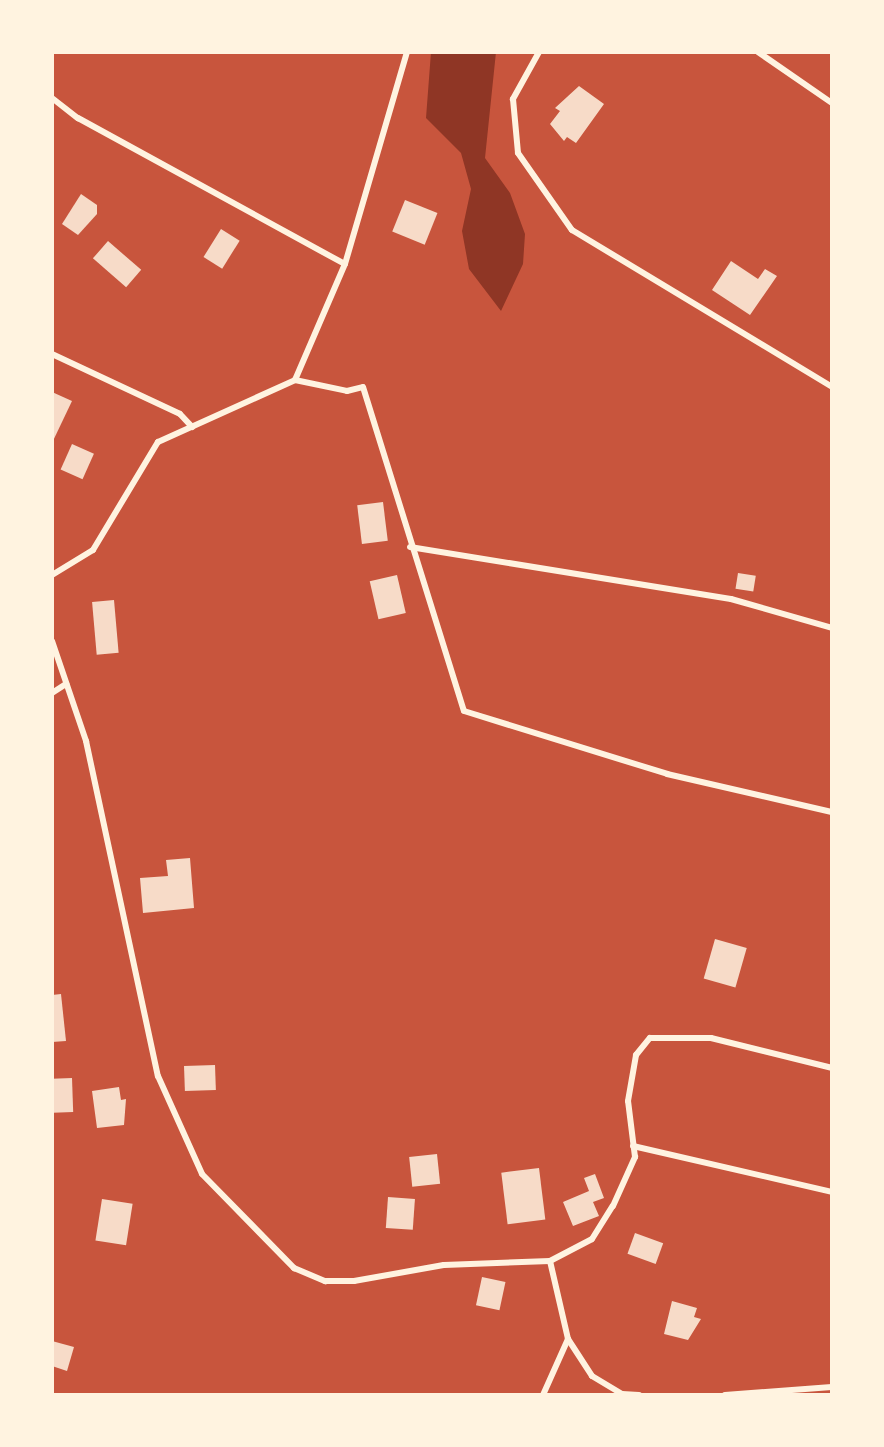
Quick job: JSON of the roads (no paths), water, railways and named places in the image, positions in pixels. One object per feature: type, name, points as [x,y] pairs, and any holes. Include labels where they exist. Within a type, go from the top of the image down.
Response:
[{"type":"lane","points":[[295,380],[345,264],[407,52]]},
{"type":"lane","points":[[539,52],[513,99],[518,153],[572,230],[832,387]]},
{"type":"lane","points":[[758,52],[832,103]]},
{"type":"lane","points":[[52,98],[78,118],[345,264]]},
{"type":"lane","points":[[52,354],[180,414],[192,427]]},
{"type":"lane","points":[[52,575],[93,550],[158,442],[295,380],[347,391],[363,387],[410,547],[464,711],[667,774],[832,812]]},
{"type":"lane","points":[[410,547],[731,599],[832,628]]},
{"type":"lane","points":[[52,641],[86,741],[158,1076],[202,1174],[294,1268],[325,1281],[354,1281],[444,1265],[550,1261],[592,1239],[635,1157],[628,1101],[636,1055],[650,1038],[711,1038],[832,1068]]},
{"type":"lane","points":[[52,693],[66,684]]},
{"type":"lane","points":[[633,1146],[832,1192]]},
{"type":"lane","points":[[550,1261],[568,1339],[592,1376],[622,1394],[639,1395]]},
{"type":"lane","points":[[543,1395],[568,1339]]},
{"type":"lane","points":[[725,1395],[832,1387]]}]
